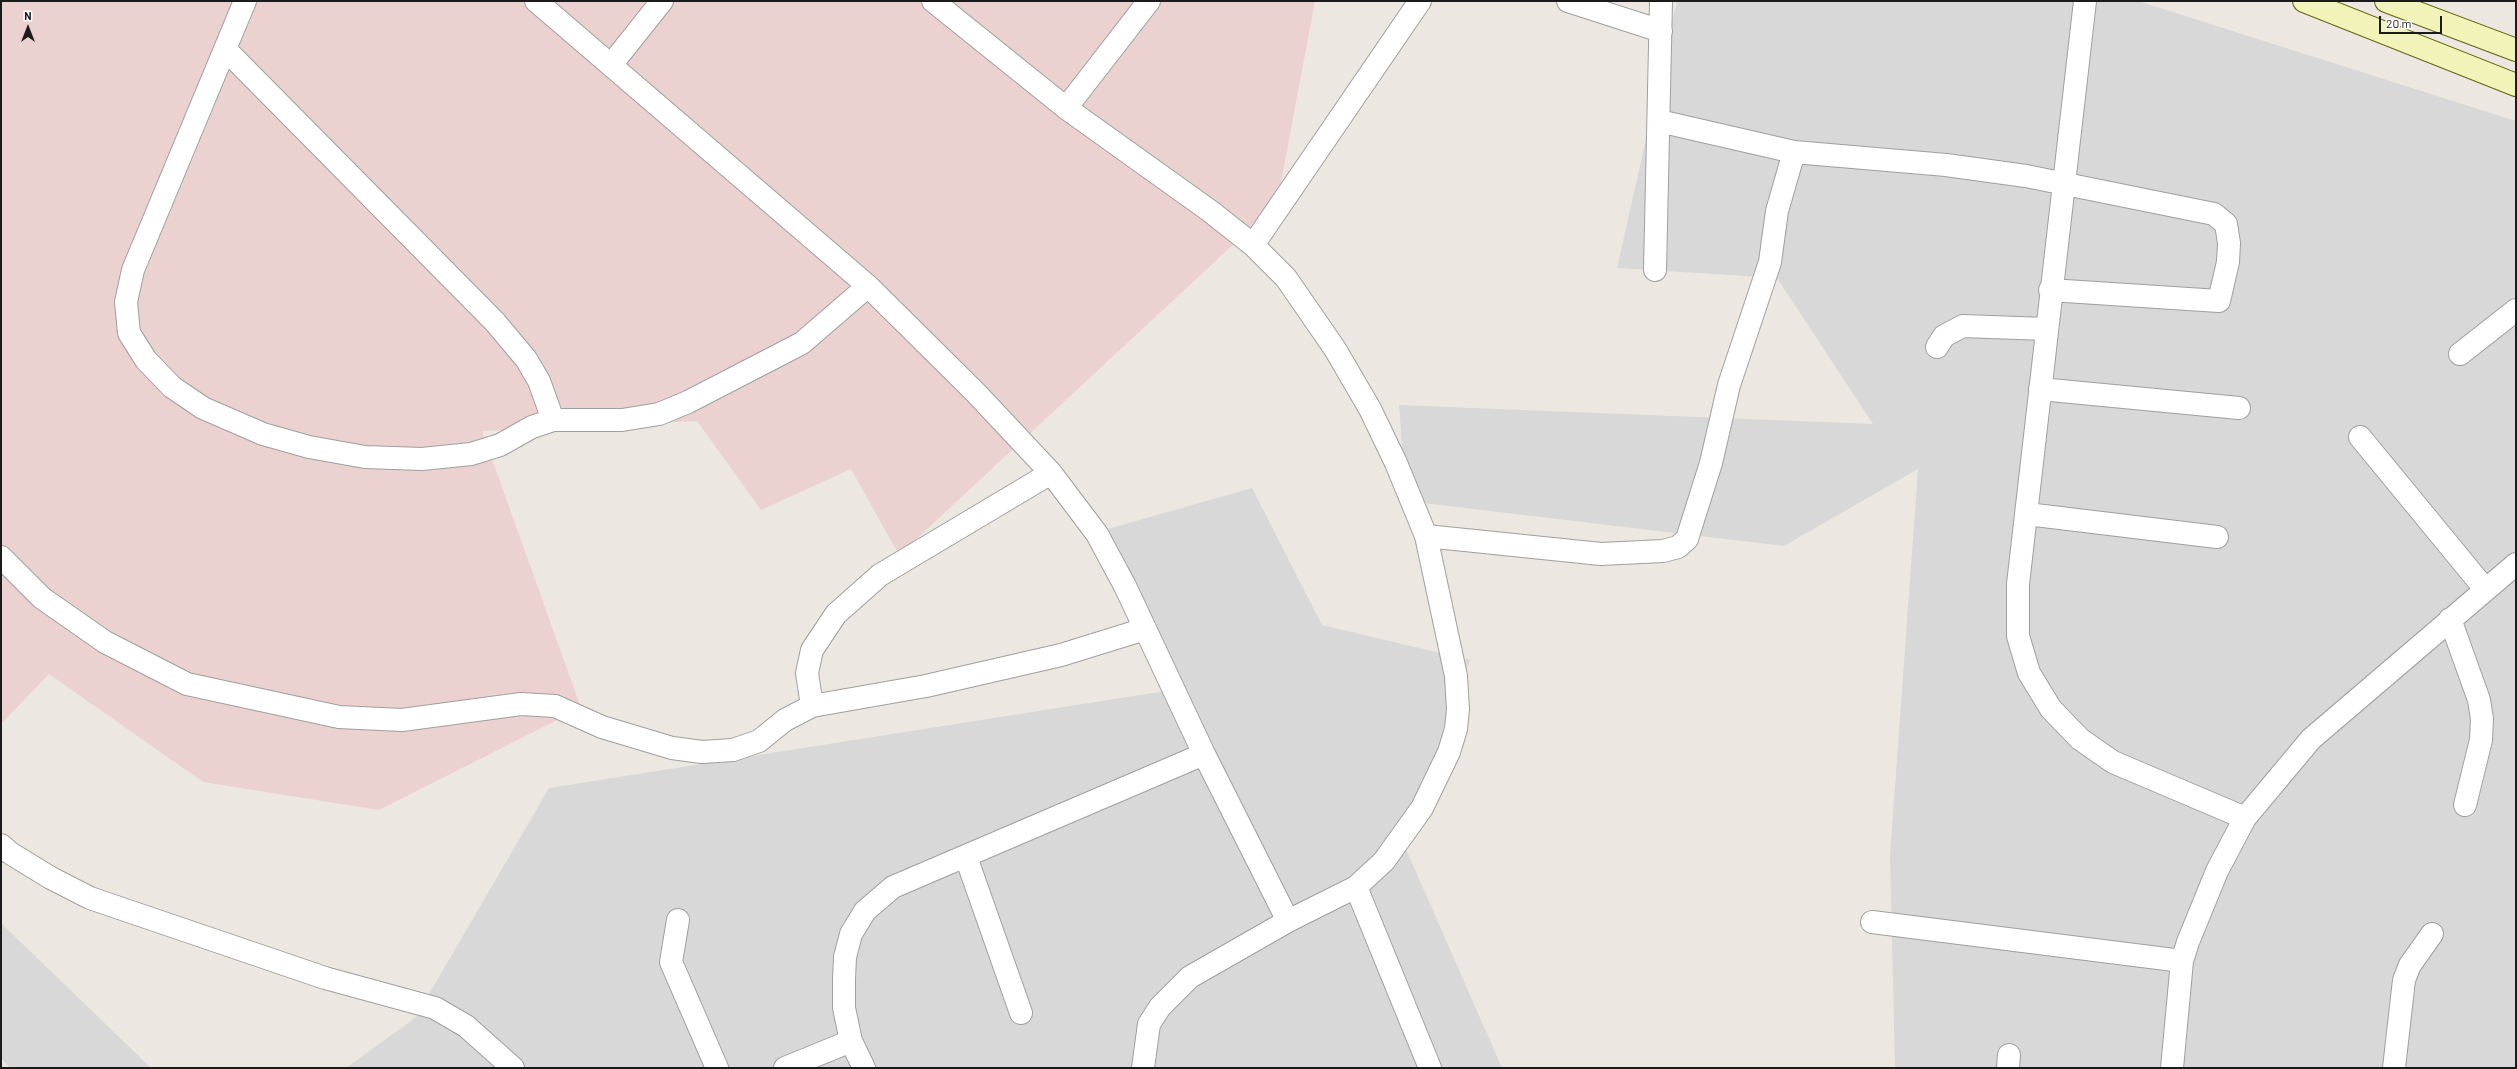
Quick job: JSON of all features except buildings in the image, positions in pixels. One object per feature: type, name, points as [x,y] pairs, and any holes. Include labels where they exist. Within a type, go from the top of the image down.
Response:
[{"type":"main road","points":[[2304,1],[2516,85]]},
{"type":"main road","points":[[2386,1],[2516,50]]},
{"type":"street","points":[[245,1],[134,270],[126,302],[129,333],[146,360],[172,387],[203,408],[263,434],[309,447],[364,457],[422,459],[471,454],[500,445],[532,427],[553,420],[622,420],[659,414],[688,402],[802,343],[868,286]]},
{"type":"street","points":[[536,1],[868,286],[976,393],[1050,473],[1097,534],[1145,629],[1204,754],[1288,921]]},
{"type":"street","points":[[611,65],[662,1]]},
{"type":"street","points":[[933,1],[1066,108],[1210,211],[1253,246],[1286,278],[1335,348],[1370,409],[1396,463],[1426,536],[1456,676],[1458,709],[1456,729],[1436,781],[1422,808],[1384,861],[1356,887],[1288,921],[1190,977],[1171,996],[1150,1024],[1143,1068]]},
{"type":"street","points":[[1066,108],[1149,1]]},
{"type":"street","points":[[1253,246],[1420,1]]},
{"type":"street","points":[[1568,1],[1661,31]]},
{"type":"street","points":[[1655,270],[1661,1]]},
{"type":"street","points":[[2084,1],[2064,185],[2050,290],[2027,514],[2018,584],[2018,636],[2030,673],[2051,709],[2080,739],[2113,762],[2245,818]]},
{"type":"street","points":[[226,50],[495,322],[526,359],[539,381],[553,420]]},
{"type":"street","points":[[1658,121],[1794,152],[2000,172],[2214,214],[2224,221],[2228,231],[2228,262],[2220,299],[2216,302],[2050,290]]},
{"type":"street","points":[[1426,536],[1601,554],[1663,551],[1678,547],[1687,539],[1711,464],[1729,385],[1770,262],[1777,211],[1794,152]]},
{"type":"street","points":[[2460,354],[2516,310]]},
{"type":"street","points":[[1937,347],[1944,336],[1962,326],[2046,329]]},
{"type":"street","points":[[2040,389],[2239,408]]},
{"type":"street","points":[[2360,437],[2485,589]]},
{"type":"street","points":[[812,706],[807,673],[812,650],[836,614],[880,575],[1050,473]]},
{"type":"street","points":[[2027,514],[2218,537]]},
{"type":"street","points":[[1,557],[42,598],[99,637],[187,684],[310,712],[339,717],[402,720],[521,704],[555,706],[610,729],[672,748],[702,752],[733,750],[759,741],[785,720],[812,706],[926,686],[1061,655],[1145,629]]},
{"type":"street","points":[[2172,1068],[2182,961],[2188,942],[2218,871],[2245,818],[2311,739],[2516,564]]},
{"type":"street","points":[[2450,620],[2479,700],[2482,719],[2481,740],[2465,804]]},
{"type":"street","points":[[864,1068],[851,1041],[844,1001],[846,957],[851,934],[866,911],[893,887],[1204,754]]},
{"type":"street","points":[[1,845],[16,857],[90,898],[325,978],[435,1008],[466,1026],[513,1068]]},
{"type":"street","points":[[966,857],[1021,1013]]},
{"type":"street","points":[[1356,887],[1430,1068]]},
{"type":"street","points":[[678,920],[671,962],[716,1068]]},
{"type":"street","points":[[1872,922],[2182,961]]},
{"type":"street","points":[[2394,1068],[2404,980],[2410,965],[2432,934]]},
{"type":"street","points":[[785,1068],[851,1041]]},
{"type":"shaded area","points":[[1,1],[1315,1],[1277,204],[899,555],[851,469],[761,510],[697,421],[482,431],[581,708],[379,810],[203,782],[49,674],[1,724]]},
{"type":"shaded area","points":[[1677,1],[2138,1],[2516,121],[2516,1068],[1895,1068],[1890,855],[1918,469],[1784,546],[1406,501],[1399,405],[1873,424],[1777,278],[1617,268]]},
{"type":"shaded area","points":[[1252,488],[1322,625],[1470,660],[1406,849],[1502,1068],[346,1068],[415,1018],[549,788],[1178,689],[1104,530]]},
{"type":"shaded area","points":[[1,923],[151,1068],[10,1068],[1,1058]]}]
